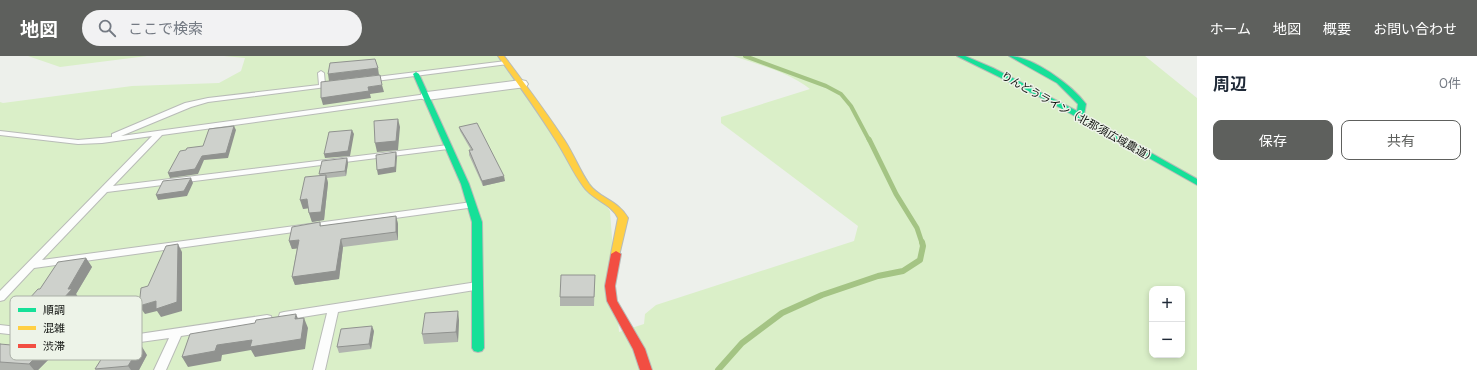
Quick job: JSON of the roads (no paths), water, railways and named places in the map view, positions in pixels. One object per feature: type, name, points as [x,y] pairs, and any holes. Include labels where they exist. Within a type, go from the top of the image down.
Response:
[{"type":"street","name":"りんどうライン（北那須広域農道）","points":[[960,56],[991,69],[1080,116],[1197,182]]},
{"type":"street","points":[[1012,56],[1057,80],[1076,93],[1082,104],[1080,116]]},
{"type":"street","points":[[503,60],[564,145],[589,189],[596,195],[615,205],[621,211],[623,218],[610,286],[612,301],[638,349],[646,370]]},
{"type":"street","points":[[416,74],[448,147],[465,181],[477,222],[478,348]]},
{"type":"street","points":[[426,96],[521,84]]},
{"type":"lane","points":[[362,81],[503,60]]},
{"type":"lane","points":[[321,73],[322,86]]},
{"type":"lane","points":[[102,141],[188,105],[208,100],[338,84]]},
{"type":"lane","points":[[0,133],[78,142],[102,141],[426,96]]},
{"type":"lane","points":[[0,297],[160,133]]},
{"type":"lane","points":[[105,190],[448,147]]},
{"type":"lane","points":[[31,265],[473,205]]},
{"type":"lane","points":[[142,337],[478,286]]},
{"type":"lane","points":[[319,370],[334,309]]},
{"type":"lane","points":[[0,328],[10,329]]},
{"type":"lane","points":[[160,370],[177,332]]},
{"type":"waterway","points":[[745,56],[826,86],[841,94],[851,106],[869,140]]},
{"type":"waterway","points":[[869,139],[896,194],[917,228],[922,243]]},
{"type":"waterway","points":[[718,370],[742,343],[782,313],[822,295],[878,276],[903,271],[920,260],[923,246],[922,242]]}]
